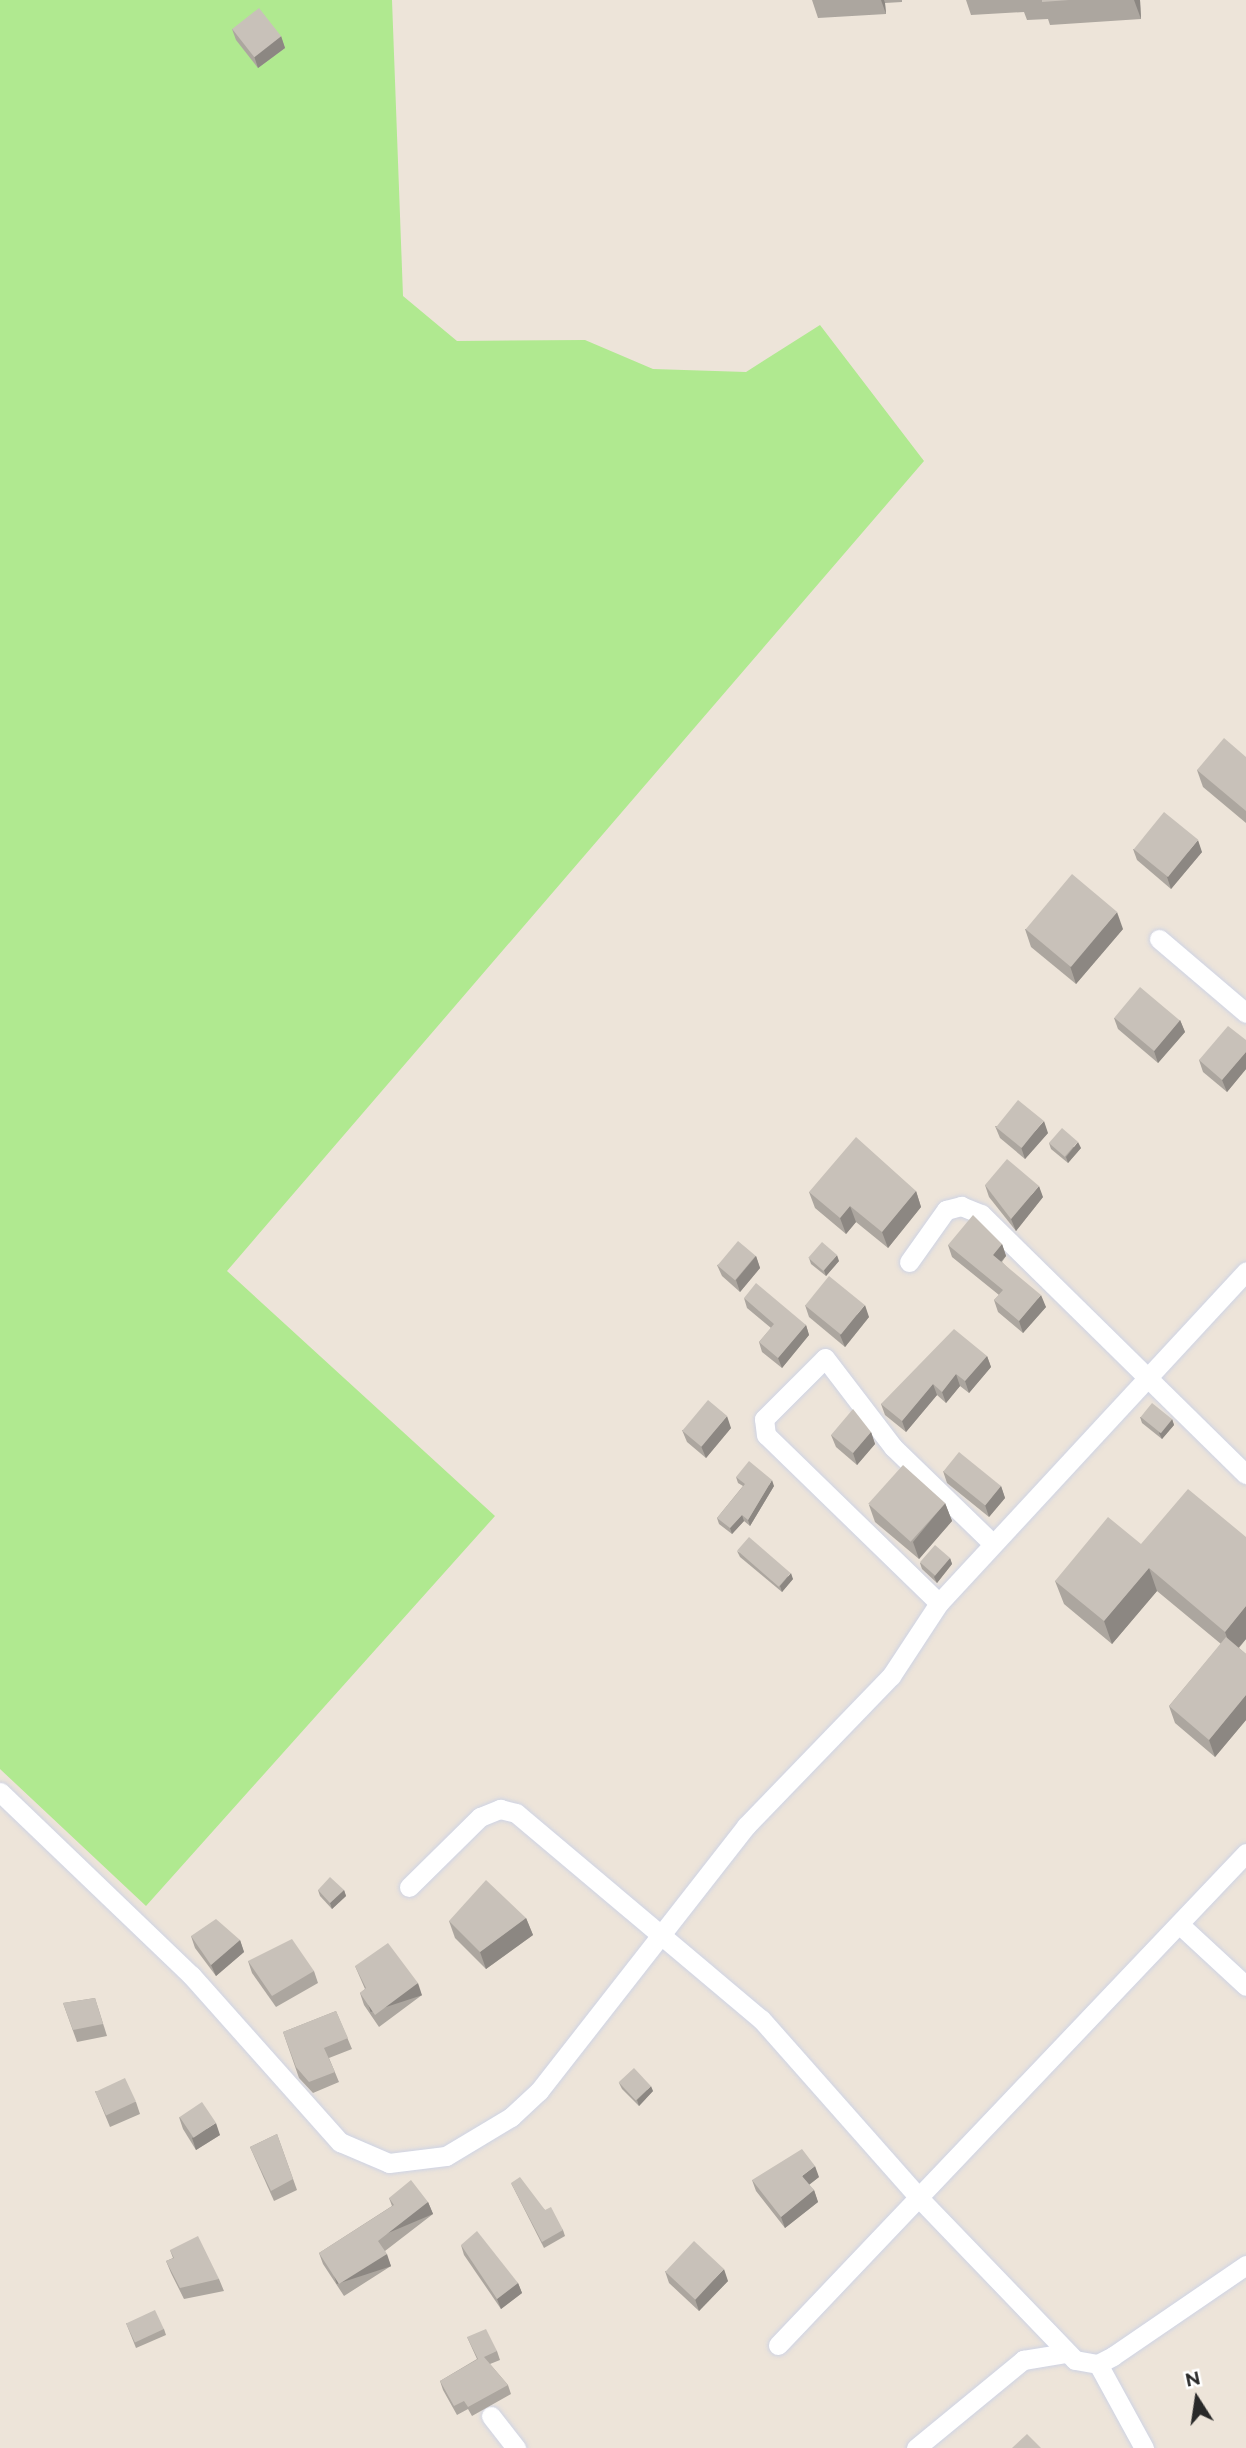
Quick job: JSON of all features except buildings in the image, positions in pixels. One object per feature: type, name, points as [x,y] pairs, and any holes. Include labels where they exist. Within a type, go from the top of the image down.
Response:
[{"type":"street","points":[[1159,939],[1246,1013]]},
{"type":"street","points":[[909,1262],[946,1210],[970,1209],[1033,1262],[1145,1379],[1246,1474]]},
{"type":"street","points":[[0,1792],[191,1975],[340,2142],[389,2163],[446,2156],[511,2117],[661,1940],[746,1826],[891,1676],[939,1603],[1246,1271]]},
{"type":"street","points":[[939,1603],[766,1436],[764,1419],[825,1359],[894,1447],[992,1543]]},
{"type":"street","points":[[409,1887],[480,1817],[507,1810],[661,1940],[761,2019],[920,2199],[1066,2353],[1098,2364],[1143,2448]]},
{"type":"street","points":[[778,2345],[920,2199],[1246,1853]]},
{"type":"street","points":[[1179,1924],[1246,1986]]},
{"type":"street","points":[[1098,2364],[1246,2265]]},
{"type":"street","points":[[916,2448],[1023,2360],[1066,2353]]},
{"type":"street","points":[[491,2416],[516,2448]]},
{"type":"green space","points":[[0,0],[392,0],[403,296],[457,341],[585,340],[653,369],[746,372],[820,325],[924,461],[227,1271],[495,1516],[146,1906],[0,1769]]}]
